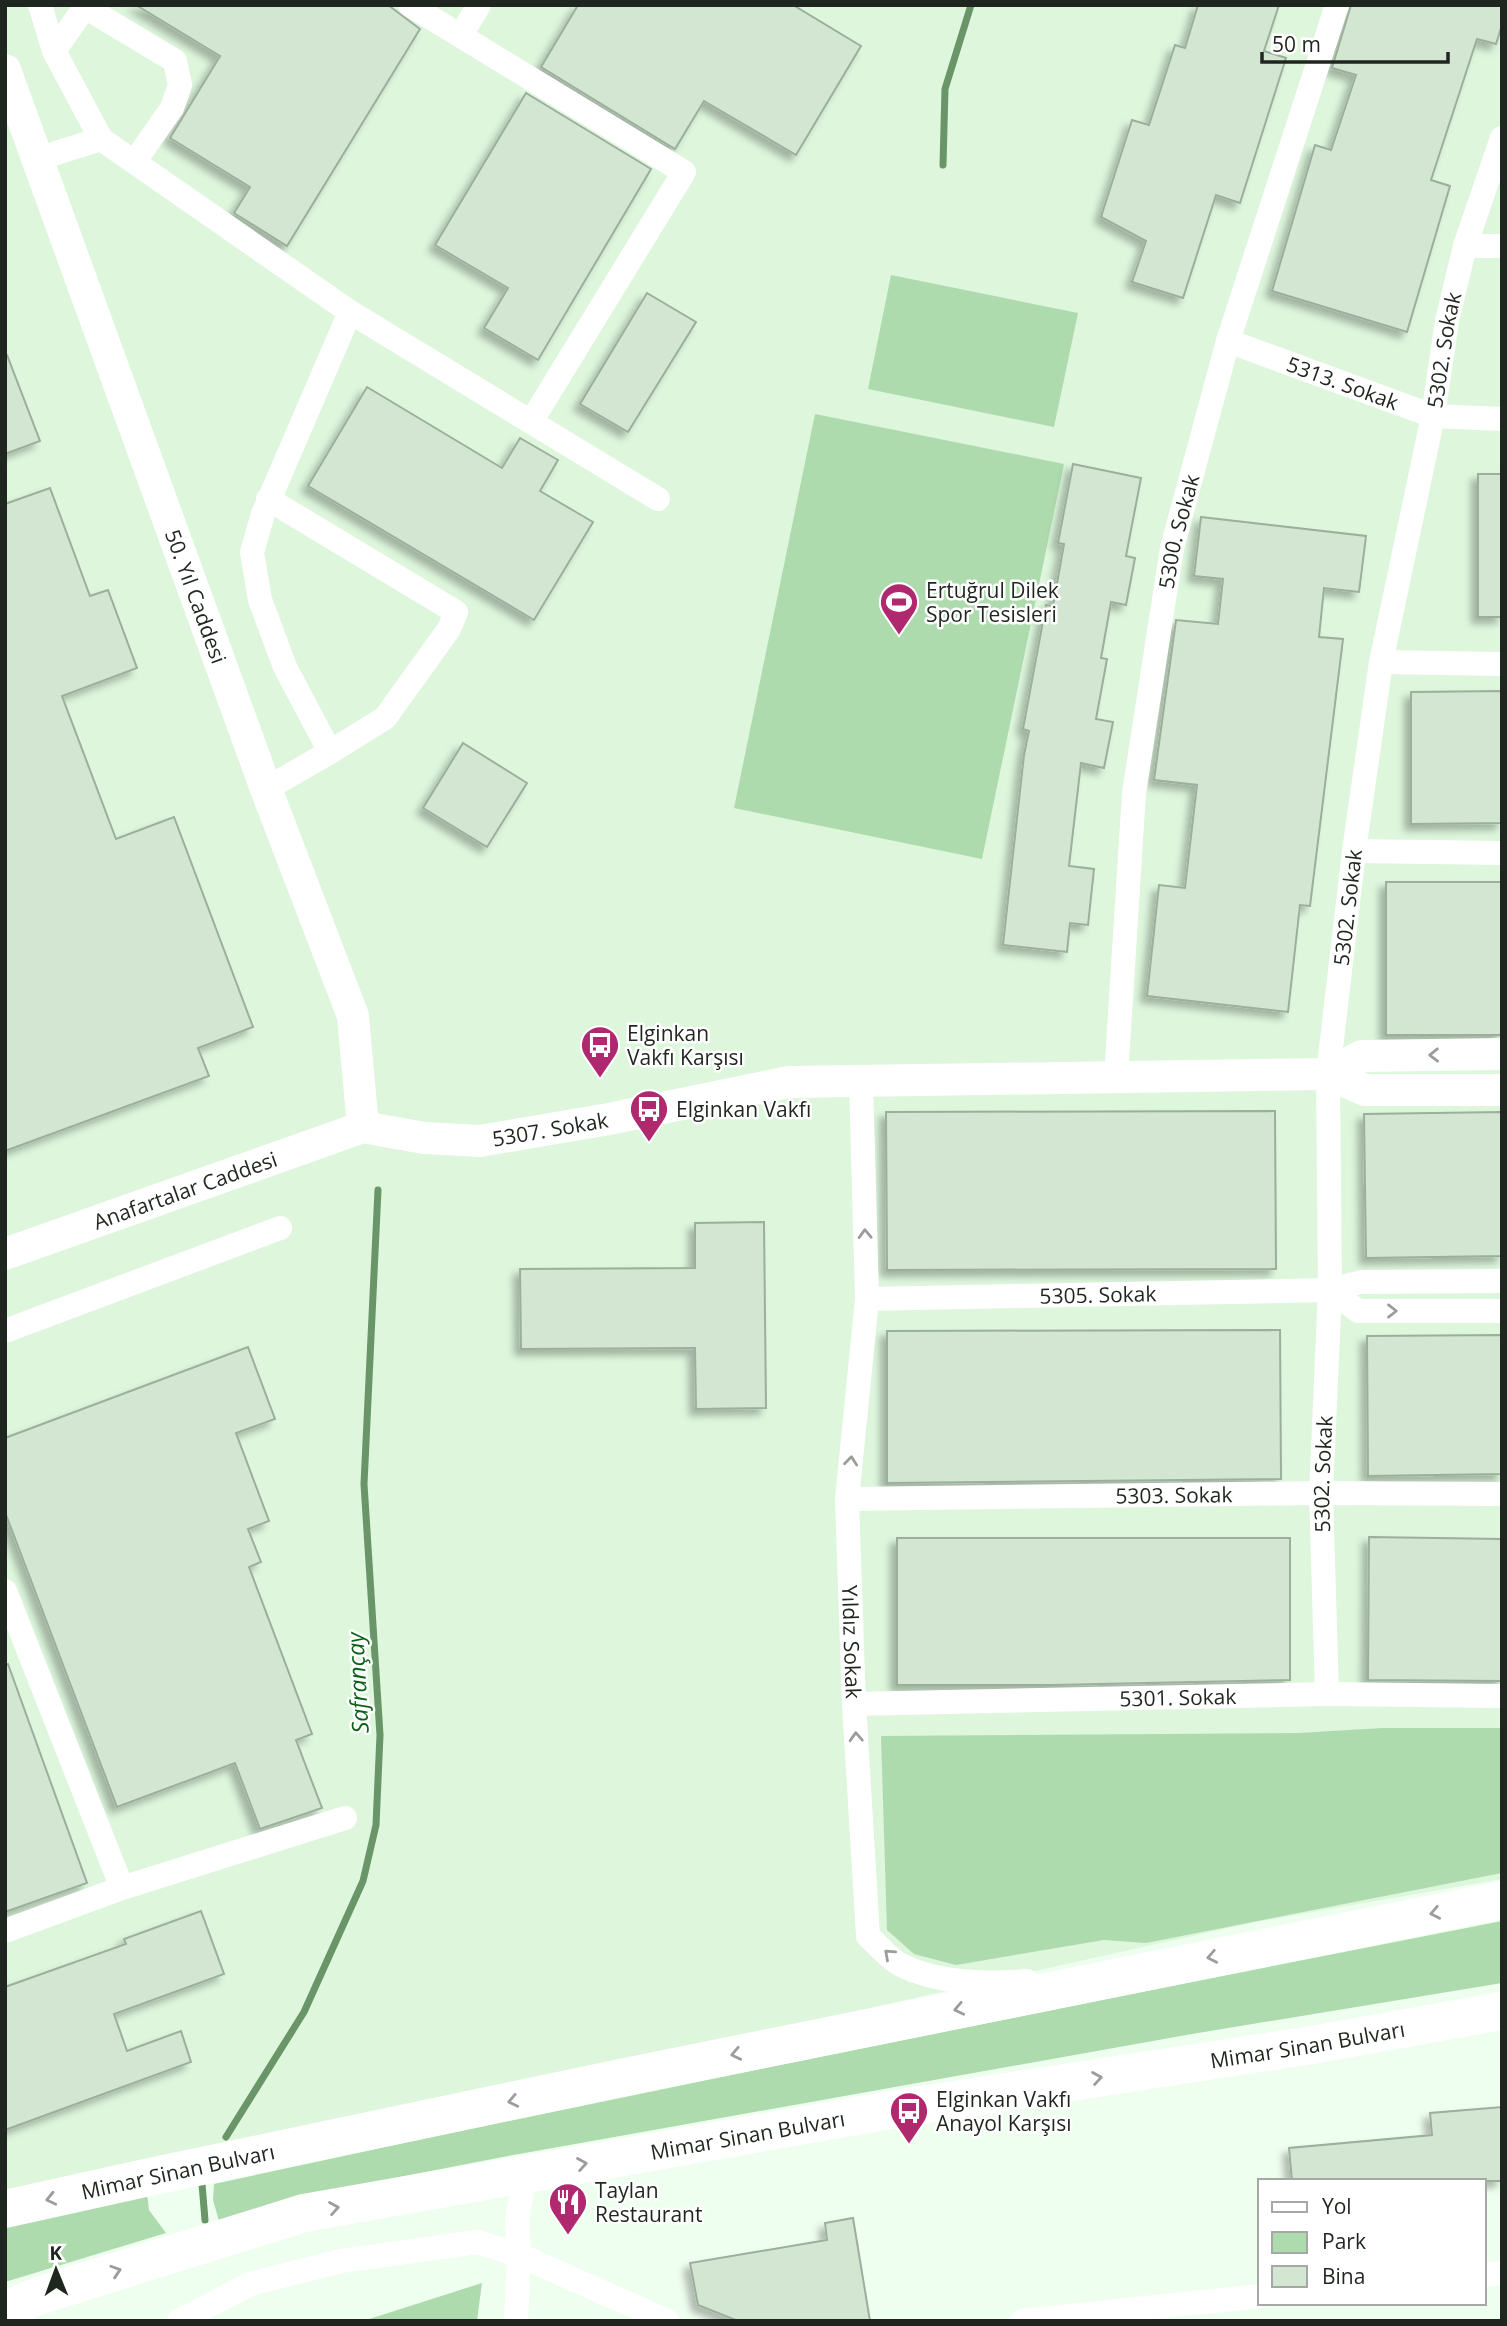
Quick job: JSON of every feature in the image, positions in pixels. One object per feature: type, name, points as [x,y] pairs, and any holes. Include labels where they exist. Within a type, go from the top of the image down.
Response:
[{"type":"highway","name":"Mimar Sinan Bulvarı","points":[[5,2209],[1122,1975],[1502,1900]]},
{"type":"highway","name":"Mimar Sinan Bulvarı","points":[[5,2310],[41,2295],[304,2213],[902,2108],[1312,2045],[1502,2011]]},
{"type":"street","points":[[40,5],[54,51],[100,139],[350,312],[658,499]]},
{"type":"street","points":[[410,5],[684,172],[531,422]]},
{"type":"street","points":[[461,35],[480,5]]},
{"type":"street","name":"5300. Sokak","points":[[1116,1077],[1134,793],[1172,548],[1228,341],[1337,5]]},
{"type":"street","points":[[54,51],[85,6],[175,61],[180,85],[172,108],[135,161]]},
{"type":"street","name":"50. Yıl Caddesi","points":[[5,70],[266,789],[353,1016],[363,1127]]},
{"type":"street","name":"5302. Sokak","points":[[1327,1694],[1321,1493],[1331,1290],[1328,1074],[1354,851],[1381,662],[1433,416],[1447,321],[1465,247],[1502,138]]},
{"type":"street","points":[[37,159],[100,139]]},
{"type":"street","points":[[1465,247],[1502,246]]},
{"type":"street","points":[[330,752],[285,667],[260,600],[252,552],[268,499],[350,312]]},
{"type":"street","name":"5313. Sokak","points":[[1228,341],[1433,416],[1502,419]]},
{"type":"street","points":[[266,789],[385,718],[449,629],[456,612],[268,499]]},
{"type":"street","points":[[1381,662],[1502,664]]},
{"type":"street","points":[[1354,851],[1502,853]]},
{"type":"street","points":[[1328,1074],[1362,1056],[1502,1054]]},
{"type":"street","points":[[1328,1074],[1365,1090],[1502,1090]]},
{"type":"street","name":"5307. Sokak","points":[[363,1127],[424,1138],[480,1141],[789,1082],[1328,1074]]},
{"type":"street","name":"Yıldız Sokak","points":[[861,1081],[867,1298],[847,1499],[854,1704],[867,1936],[900,1964],[946,1980],[1002,1983],[1122,1975]]},
{"type":"street","name":"Anafartalar Caddesi","points":[[5,1254],[363,1127]]},
{"type":"street","points":[[5,1331],[280,1228]]},
{"type":"street","name":"5305. Sokak","points":[[867,1298],[1331,1290],[1361,1282],[1502,1281]]},
{"type":"street","points":[[1331,1290],[1358,1311],[1502,1311]]},
{"type":"street","name":"5303. Sokak","points":[[847,1499],[1321,1493],[1502,1494]]},
{"type":"street","points":[[5,1591],[122,1888]]},
{"type":"street","name":"5301. Sokak","points":[[854,1704],[1327,1694],[1502,1696]]},
{"type":"street","points":[[5,1931],[122,1888],[345,1818]]},
{"type":"street","points":[[516,2321],[519,2255],[517,2220],[525,2174]]},
{"type":"street","points":[[179,2321],[250,2284],[341,2261],[477,2242],[519,2255],[667,2321]]},
{"type":"street","points":[[1022,2321],[1258,2296]]},
{"type":"shaded area","points":[[5,5],[1502,5],[1502,1879],[1255,1922],[5,2201]]},
{"type":"green space","points":[[891,275],[1078,313],[1054,427],[868,389]]},
{"type":"green space","name":"Ertuğrul Dilek Spor Tesisleri","points":[[815,414],[1064,464],[982,859],[734,808]]},
{"type":"green space","points":[[1383,1728],[1502,1728],[1502,1873],[1146,1943],[1104,1940],[956,1965],[914,1954],[887,1930],[881,1736],[1298,1733]]},
{"type":"green space","points":[[1502,1921],[1502,1983],[1192,2034],[508,2156],[312,2194],[219,2221],[213,2200],[214,2184],[857,2049]]},
{"type":"green space","points":[[147,2193],[149,2210],[166,2233],[5,2282],[5,2225]]},
{"type":"green space","points":[[482,2283],[477,2321],[363,2321]]},
{"type":"building","points":[[136,5],[388,5],[420,29],[287,246],[234,213],[250,187],[170,138],[220,56]]},
{"type":"building","points":[[578,5],[793,5],[861,46],[796,155],[704,101],[675,149],[541,67]]},
{"type":"building","points":[[1198,5],[1279,5],[1264,51],[1286,58],[1240,203],[1216,195],[1183,298],[1132,282],[1146,241],[1101,217],[1132,120],[1149,125],[1175,45],[1185,48]]},
{"type":"building","points":[[1351,5],[1502,5],[1502,25],[1496,44],[1477,39],[1431,180],[1450,186],[1407,332],[1272,291],[1315,145],[1331,150],[1356,75],[1332,68]]},
{"type":"building","points":[[526,93],[651,169],[538,360],[484,328],[508,288],[435,245]]},
{"type":"building","points":[[647,293],[696,322],[628,432],[580,404]]},
{"type":"building","points":[[5,355],[40,441],[5,454]]},
{"type":"building","points":[[367,387],[502,468],[520,438],[558,460],[540,491],[593,522],[534,620],[308,486]]},
{"type":"building","points":[[1073,464],[1141,478],[1126,556],[1135,558],[1126,605],[1111,602],[1101,658],[1107,659],[1096,719],[1113,722],[1104,768],[1081,763],[1069,866],[1094,869],[1088,925],[1070,923],[1067,952],[1003,945],[1029,731],[1023,729],[1046,605],[1053,606],[1064,544],[1058,543]]},
{"type":"building","points":[[1478,474],[1502,474],[1502,617],[1478,617]]},
{"type":"building","points":[[50,488],[90,596],[108,590],[137,668],[62,696],[116,839],[174,817],[253,1027],[198,1048],[209,1076],[5,1151],[5,504]]},
{"type":"building","points":[[1201,517],[1366,536],[1359,592],[1324,588],[1319,637],[1343,639],[1310,906],[1300,905],[1288,1012],[1147,996],[1159,885],[1185,888],[1197,785],[1154,780],[1176,620],[1218,624],[1223,579],[1194,576]]},
{"type":"building","points":[[1502,691],[1502,823],[1411,824],[1411,692]]},
{"type":"building","points":[[463,743],[527,783],[487,847],[423,808]]},
{"type":"building","points":[[1386,882],[1502,882],[1502,1035],[1386,1035]]},
{"type":"building","points":[[1275,1111],[1276,1269],[887,1270],[886,1112]]},
{"type":"building","points":[[1502,1112],[1502,1256],[1366,1258],[1364,1114]]},
{"type":"building","points":[[764,1222],[766,1408],[696,1409],[695,1348],[521,1349],[520,1269],[695,1268],[695,1223]]},
{"type":"building","points":[[1280,1330],[1281,1479],[887,1483],[887,1331]]},
{"type":"building","points":[[1502,1335],[1502,1474],[1368,1476],[1367,1336]]},
{"type":"building","points":[[248,1347],[275,1419],[236,1433],[269,1521],[248,1529],[261,1562],[249,1567],[312,1734],[296,1740],[322,1808],[260,1829],[235,1763],[117,1807],[5,1512],[5,1438]]},
{"type":"building","points":[[1369,1537],[1502,1539],[1502,1681],[1368,1680]]},
{"type":"building","points":[[897,1538],[1290,1538],[1290,1680],[897,1685]]},
{"type":"building","points":[[8,1664],[87,1883],[5,1912],[5,1665]]},
{"type":"building","points":[[201,1911],[224,1974],[114,2014],[127,2051],[181,2031],[191,2062],[5,2130],[5,1987],[126,1944],[124,1939]]},
{"type":"building","points":[[1502,2107],[1502,2181],[1292,2179],[1289,2148],[1432,2135],[1430,2113]]},
{"type":"building","points":[[853,2218],[870,2321],[738,2321],[698,2305],[690,2263],[827,2240],[825,2223]]},
{"type":"waterway","name":"Safrançay","points":[[943,165],[945,89],[971,5]]},
{"type":"waterway","name":"Safrançay","points":[[226,2137],[304,2012],[363,1881],[376,1825],[380,1735],[364,1484],[378,1190]]},
{"type":"waterway","name":"Safrançay","points":[[202,2184],[205,2220]]},
{"type":"place","name":"Ertuğrul Dilek Spor Tesisleri","points":[[899,636]]},
{"type":"place","name":"Elginkan Vakfı Karşısı","points":[[600,1079]]},
{"type":"place","name":"Elginkan Vakfı","points":[[649,1143]]},
{"type":"place","name":"Elginkan Vakfı Anayol Karşısı","points":[[909,2145]]},
{"type":"place","name":"Taylan Restaurant","points":[[568,2236]]}]
